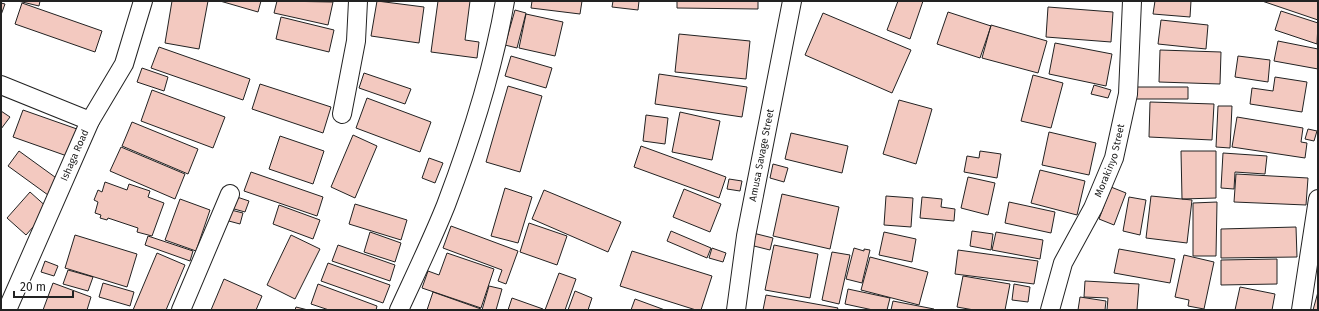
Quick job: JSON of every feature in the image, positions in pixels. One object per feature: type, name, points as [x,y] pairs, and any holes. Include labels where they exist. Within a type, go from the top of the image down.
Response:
[{"type":"street","name":"Ishaga Road","points":[[7,310],[90,121],[124,64],[143,1]]},
{"type":"street","points":[[342,114],[356,41],[358,1]]},
{"type":"street","points":[[399,310],[445,206],[469,140],[489,73],[505,1]]},
{"type":"street","name":"Amusa Savage Street","points":[[736,310],[746,236],[792,1]]},
{"type":"street","name":"Morakinyo Street","points":[[1050,310],[1063,263],[1093,208],[1114,158],[1128,94],[1132,1]]},
{"type":"street","points":[[1,85],[90,121]]},
{"type":"street","points":[[181,310],[230,194]]},
{"type":"street","points":[[1301,310],[1318,199]]},
{"type":"building","points":[[18,1],[40,1],[39,6]]},
{"type":"building","points":[[172,1],[208,1],[199,49],[165,43]]},
{"type":"building","points":[[220,1],[261,1],[258,12]]},
{"type":"building","points":[[277,1],[333,2],[328,25],[274,13]]},
{"type":"building","points":[[377,1],[424,7],[419,43],[371,36]]},
{"type":"building","points":[[438,1],[470,1],[465,40],[479,42],[477,58],[431,52]]},
{"type":"building","points":[[532,1],[582,1],[580,14],[531,8]]},
{"type":"building","points":[[613,1],[639,1],[638,10],[612,7]]},
{"type":"building","points":[[677,1],[758,1],[758,9],[677,8]]},
{"type":"building","points":[[898,1],[923,1],[910,39],[887,30]]},
{"type":"building","points":[[1155,1],[1191,1],[1190,17],[1153,14]]},
{"type":"building","points":[[1262,1],[1318,1],[1318,20]]},
{"type":"building","points":[[1,3],[5,4],[1,15]]},
{"type":"building","points":[[22,3],[102,31],[95,52],[15,24]]},
{"type":"building","points":[[1048,7],[1113,12],[1111,42],[1046,37]]},
{"type":"building","points":[[515,10],[526,13],[517,48],[505,45]]},
{"type":"building","points":[[1281,11],[1318,23],[1317,44],[1275,30]]},
{"type":"building","points":[[948,12],[991,26],[980,58],[937,44]]},
{"type":"building","points":[[823,13],[911,50],[892,93],[805,55]]},
{"type":"building","points":[[526,14],[563,22],[555,56],[519,48]]},
{"type":"building","points":[[281,17],[334,30],[329,52],[276,39]]},
{"type":"building","points":[[1161,20],[1208,25],[1206,49],[1158,44]]},
{"type":"building","points":[[991,25],[1047,41],[1038,73],[982,58]]},
{"type":"building","points":[[679,34],[750,41],[746,79],[675,72]]},
{"type":"building","points":[[1278,41],[1318,49],[1318,69],[1274,61]]},
{"type":"building","points":[[1055,43],[1112,54],[1106,86],[1049,74]]},
{"type":"building","points":[[159,47],[250,79],[243,100],[151,68]]},
{"type":"building","points":[[1160,50],[1221,52],[1220,84],[1159,82]]},
{"type":"building","points":[[511,56],[552,68],[546,88],[505,76]]},
{"type":"building","points":[[1238,56],[1270,60],[1268,82],[1235,77]]},
{"type":"building","points":[[142,68],[168,77],[164,91],[137,82]]},
{"type":"building","points":[[364,73],[411,89],[405,104],[359,88]]},
{"type":"building","points":[[659,74],[747,87],[742,117],[655,104]]},
{"type":"building","points":[[1033,75],[1063,83],[1051,128],[1021,121]]},
{"type":"building","points":[[1275,77],[1307,82],[1302,112],[1250,104],[1252,88],[1273,91]]},
{"type":"building","points":[[260,84],[331,107],[323,133],[252,109]]},
{"type":"building","points":[[1094,85],[1111,90],[1108,98],[1091,94]]},
{"type":"building","points":[[508,86],[542,96],[520,172],[486,162]]},
{"type":"building","points":[[1136,87],[1188,87],[1188,99],[1136,99]]},
{"type":"building","points":[[152,90],[225,117],[213,148],[141,121]]},
{"type":"building","points":[[367,98],[431,122],[420,152],[356,128]]},
{"type":"building","points":[[899,100],[932,109],[916,164],[883,154]]},
{"type":"building","points":[[1150,102],[1214,104],[1212,140],[1149,137]]},
{"type":"building","points":[[1218,106],[1232,106],[1230,148],[1216,147]]},
{"type":"building","points":[[23,110],[77,129],[67,156],[13,137]]},
{"type":"building","points":[[1,111],[10,117],[1,129]]},
{"type":"building","points":[[680,112],[720,121],[712,160],[672,152]]},
{"type":"building","points":[[646,115],[668,118],[665,144],[643,141]]},
{"type":"building","points":[[1237,117],[1303,128],[1301,142],[1307,143],[1305,158],[1232,147]]},
{"type":"building","points":[[132,122],[198,149],[188,174],[122,146]]},
{"type":"building","points":[[1308,129],[1317,131],[1314,141],[1305,139]]},
{"type":"building","points":[[1049,132],[1096,143],[1089,175],[1042,165]]},
{"type":"building","points":[[791,133],[848,146],[842,173],[785,159]]},
{"type":"building","points":[[353,135],[377,146],[355,198],[331,187]]},
{"type":"building","points":[[280,136],[324,151],[313,184],[269,169]]},
{"type":"building","points":[[641,146],[726,177],[719,198],[634,167]]},
{"type":"building","points":[[121,147],[185,174],[175,199],[110,171]]},
{"type":"building","points":[[19,151],[59,180],[48,195],[8,166]]},
{"type":"building","points":[[980,151],[1001,154],[997,178],[964,172],[967,156],[979,158]]},
{"type":"building","points":[[1181,151],[1216,151],[1216,198],[1182,199]]},
{"type":"building","points":[[1223,153],[1267,156],[1265,174],[1235,172],[1234,189],[1221,188]]},
{"type":"building","points":[[429,158],[443,163],[435,183],[422,178]]},
{"type":"building","points":[[773,164],[788,168],[784,182],[770,178]]},
{"type":"building","points":[[1040,170],[1085,181],[1077,215],[1031,203]]},
{"type":"building","points":[[251,172],[323,197],[317,216],[244,191]]},
{"type":"building","points":[[1236,174],[1308,178],[1306,205],[1234,202]]},
{"type":"building","points":[[968,177],[995,183],[988,215],[961,208]]},
{"type":"building","points":[[729,179],[742,181],[740,191],[727,189]]},
{"type":"building","points":[[105,182],[127,190],[129,184],[150,191],[148,197],[164,203],[152,236],[137,232],[138,228],[108,218],[107,220],[100,218],[101,215],[95,213],[98,202],[94,200],[98,190],[102,192]]},
{"type":"building","points":[[1111,187],[1126,193],[1114,225],[1099,219]]},
{"type":"building","points":[[505,188],[532,197],[518,243],[491,236]]},
{"type":"building","points":[[684,189],[721,204],[710,232],[673,217]]},
{"type":"building","points":[[544,190],[621,222],[608,252],[532,219]]},
{"type":"building","points":[[30,192],[49,209],[26,235],[7,218]]},
{"type":"building","points":[[782,194],[839,207],[830,249],[773,236]]},
{"type":"building","points":[[231,195],[249,201],[245,212],[227,207]]},
{"type":"building","points":[[886,196],[913,198],[911,227],[884,225]]},
{"type":"building","points":[[1151,196],[1192,200],[1187,243],[1146,238]]},
{"type":"building","points":[[922,197],[942,199],[941,207],[955,209],[954,221],[920,218]]},
{"type":"building","points":[[1129,197],[1146,200],[1140,235],[1123,231]]},
{"type":"building","points":[[180,199],[210,210],[196,251],[165,240]]},
{"type":"building","points":[[1009,202],[1055,212],[1051,233],[1005,223]]},
{"type":"building","points":[[1217,202],[1216,256],[1193,256],[1193,203]]},
{"type":"building","points":[[355,204],[407,220],[401,240],[349,224]]},
{"type":"building","points":[[279,205],[320,220],[313,239],[273,224]]},
{"type":"building","points":[[227,209],[243,213],[240,224],[225,220]]},
{"type":"building","points":[[529,223],[567,236],[557,265],[520,252]]},
{"type":"building","points":[[451,226],[518,251],[506,284],[498,281],[502,270],[443,248]]},
{"type":"building","points":[[1296,227],[1297,257],[1221,258],[1221,229]]},
{"type":"building","points":[[671,231],[711,248],[707,258],[667,241]]},
{"type":"building","points":[[972,231],[993,234],[991,250],[970,246]]},
{"type":"building","points":[[370,232],[401,243],[395,262],[364,252]]},
{"type":"building","points":[[884,232],[916,239],[912,262],[879,255]]},
{"type":"building","points":[[996,232],[1043,240],[1040,259],[992,250]]},
{"type":"building","points":[[753,233],[773,238],[770,250],[750,245]]},
{"type":"building","points":[[75,235],[137,254],[127,287],[65,268]]},
{"type":"building","points":[[291,235],[320,249],[295,299],[267,285]]},
{"type":"building","points":[[148,236],[193,251],[190,261],[145,245]]},
{"type":"building","points":[[338,245],[395,265],[390,281],[332,261]]},
{"type":"building","points":[[774,245],[818,254],[810,298],[765,290]]},
{"type":"building","points":[[712,248],[726,253],[723,262],[709,258]]},
{"type":"building","points":[[854,248],[864,251],[864,249],[870,250],[862,283],[846,279]]},
{"type":"building","points":[[1119,249],[1175,259],[1170,283],[1114,273]]},
{"type":"building","points":[[958,250],[1038,261],[1034,284],[955,274]]},
{"type":"building","points":[[632,251],[712,276],[701,310],[696,310],[620,286]]},
{"type":"building","points":[[832,252],[850,255],[839,304],[822,300]]},
{"type":"building","points":[[157,253],[185,265],[166,310],[133,310]]},
{"type":"building","points":[[447,253],[494,269],[481,308],[422,288],[428,271],[439,275]]},
{"type":"building","points":[[1184,255],[1214,262],[1204,309],[1188,306],[1189,300],[1175,297]]},
{"type":"building","points":[[870,257],[928,272],[919,305],[861,290]]},
{"type":"building","points":[[1277,259],[1277,284],[1221,285],[1221,260]]},
{"type":"building","points":[[45,261],[58,266],[54,276],[41,272]]},
{"type":"building","points":[[328,263],[390,285],[383,303],[321,281]]},
{"type":"building","points":[[68,270],[93,277],[88,291],[63,284]]},
{"type":"building","points":[[559,273],[576,279],[565,310],[545,310]]},
{"type":"building","points":[[963,276],[1010,284],[1005,310],[974,310],[957,307]]},
{"type":"building","points":[[224,279],[262,296],[256,310],[211,310]]},
{"type":"building","points":[[1085,281],[1139,284],[1137,310],[1107,310],[1108,298],[1084,297]]},
{"type":"building","points":[[53,283],[91,297],[87,310],[43,310]]},
{"type":"building","points":[[103,283],[134,292],[130,306],[99,297]]},
{"type":"building","points":[[318,284],[377,306],[376,310],[329,310],[311,304]]},
{"type":"building","points":[[1014,284],[1030,287],[1028,302],[1012,300]]},
{"type":"building","points":[[489,286],[502,289],[496,310],[482,310]]},
{"type":"building","points":[[1240,287],[1275,294],[1272,310],[1235,310]]},
{"type":"building","points":[[848,289],[890,298],[887,310],[873,310],[845,304]]},
{"type":"building","points":[[575,291],[592,298],[588,310],[568,310]]},
{"type":"building","points":[[433,292],[481,309],[481,310],[427,310]]},
{"type":"building","points":[[1318,292],[1318,310],[1313,310]]},
{"type":"building","points":[[766,295],[838,308],[837,310],[763,310]]},
{"type":"building","points":[[1080,297],[1106,301],[1105,310],[1078,310]]},
{"type":"building","points":[[512,298],[543,309],[543,310],[508,310]]},
{"type":"building","points":[[635,299],[665,310],[631,310]]},
{"type":"building","points":[[893,301],[934,309],[934,310],[891,310]]},
{"type":"building","points":[[296,307],[308,310],[295,310]]}]
